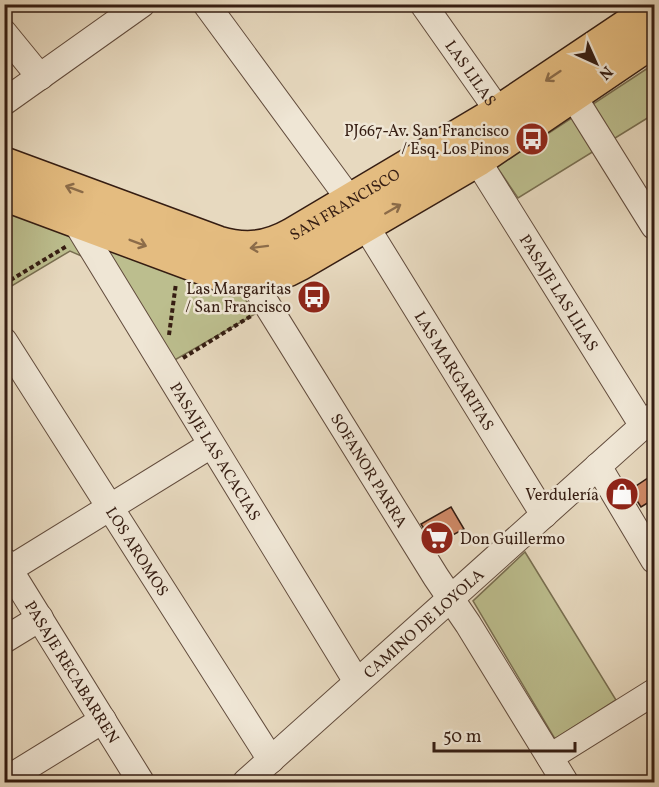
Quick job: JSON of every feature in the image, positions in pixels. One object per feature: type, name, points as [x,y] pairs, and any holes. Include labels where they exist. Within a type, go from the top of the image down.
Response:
[{"type":"main road","name":"SAN FRANCISCO","points":[[4,164],[218,243],[243,249],[268,246],[358,213],[477,160],[573,96],[646,18]]},
{"type":"main road","name":"SAN FRANCISCO","points":[[4,194],[78,227],[180,258],[260,292],[270,276],[288,270],[358,213],[499,112],[646,18]]},
{"type":"street","points":[[4,102],[142,4]]},
{"type":"street","name":"LAS MARGARITAS","points":[[206,4],[358,213],[544,515]]},
{"type":"street","name":"LAS LILAS","points":[[423,4],[499,112]]},
{"type":"street","points":[[4,33],[40,77]]},
{"type":"street","points":[[573,96],[654,226]]},
{"type":"street","name":"PASAJE LAS LILAS","points":[[477,160],[649,421]]},
{"type":"street","name":"PASAJE LAS ACACIAS","points":[[78,227],[357,682]]},
{"type":"street","name":"SOFANOR PARRA","points":[[260,292],[450,598],[553,773]]},
{"type":"street","name":"LOS AROMOS","points":[[4,341],[271,760]]},
{"type":"street","name":"CAMINO DE LOYOLA","points":[[246,783],[649,421]]},
{"type":"street","points":[[7,565],[110,507],[211,445]]},
{"type":"street","points":[[598,466],[654,560]]},
{"type":"street","name":"PASAJE RECABARREN","points":[[7,565],[141,783]]},
{"type":"street","points":[[4,640],[40,618]]},
{"type":"street","points":[[553,773],[654,692]]},
{"type":"street","points":[[4,781],[103,720]]},
{"type":"path","points":[[4,284],[78,227]]},
{"type":"path","points":[[165,369],[180,258]]},
{"type":"path","points":[[165,369],[260,292]]},
{"type":"green space","points":[[654,64],[654,114],[518,198],[497,167]]},
{"type":"green space","points":[[5,209],[238,288],[255,314],[173,361],[111,269],[70,251],[5,290]]},
{"type":"green space","points":[[525,552],[616,700],[555,739],[473,601]]},
{"type":"building","points":[[654,474],[654,499],[641,507],[630,490]]},
{"type":"building","points":[[451,507],[464,529],[434,545],[421,524]]},
{"type":"place","name":"PJ667-Av. San Francisco / Esq. Los Pinos","points":[[532,139]]},
{"type":"place","name":"Las Margaritas / San Francisco","points":[[314,297]]},
{"type":"place","name":"Verdulería","points":[[622,494]]},
{"type":"place","name":"Don Guillermo","points":[[437,538]]}]
